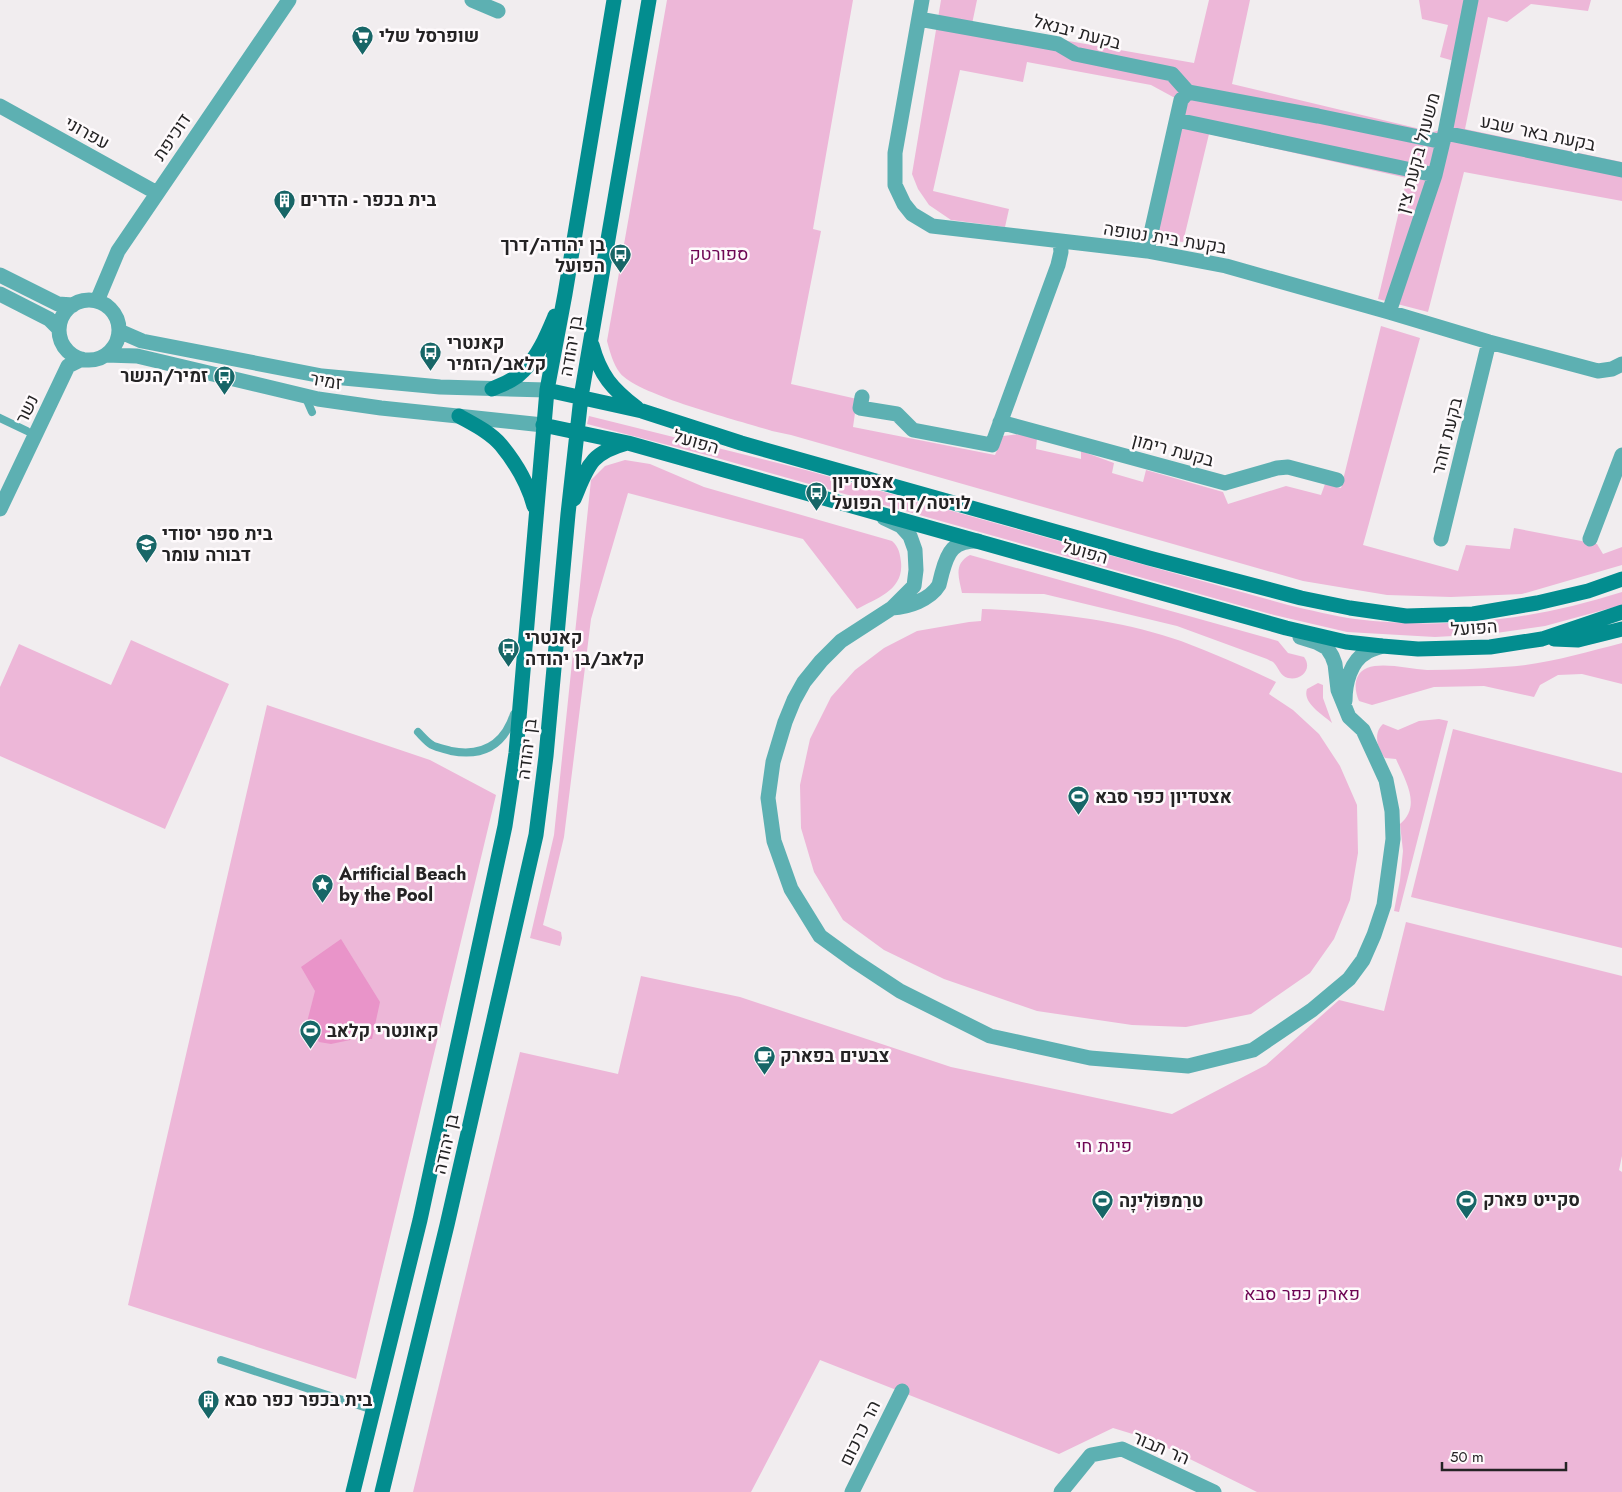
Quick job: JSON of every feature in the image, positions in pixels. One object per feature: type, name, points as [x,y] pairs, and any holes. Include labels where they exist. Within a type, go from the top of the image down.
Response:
[{"type":"main road","name":"בן יהודה","points":[[353,1492],[420,1220],[505,826],[516,753],[547,390],[614,0]]},
{"type":"main road","name":"בן יהודה","points":[[382,1492],[449,1216],[536,835],[552,693],[576,431],[649,0]]},
{"type":"main road","points":[[492,389],[509,382],[523,372],[534,357],[565,294]]},
{"type":"main road","points":[[591,341],[600,370],[625,399],[642,411]]},
{"type":"main road","name":"הפועל","points":[[547,390],[642,411],[741,443],[1149,558],[1301,598],[1350,608],[1406,616],[1473,614],[1588,591],[1622,579]]},
{"type":"main road","points":[[459,416],[500,444],[525,482],[536,515]]},
{"type":"main road","name":"הפועל","points":[[543,425],[628,443],[1286,628],[1346,642],[1418,649],[1490,647],[1542,639],[1622,612]]},
{"type":"main road","points":[[568,514],[589,465],[600,454],[611,448],[628,443]]},
{"type":"main road","points":[[1542,639],[1578,640],[1622,629]]},
{"type":"street","name":"דוכיפת","points":[[96,300],[118,251],[289,0]]},
{"type":"street","points":[[472,0],[498,11]]},
{"type":"street","name":"בקעת בית נטופה","points":[[922,0],[895,153],[895,185],[904,204],[912,214],[932,226],[1147,251],[1226,266],[1489,342],[1598,371],[1612,369],[1622,364]]},
{"type":"street","name":"משעול בקעת צין","points":[[1389,312],[1435,175],[1471,0]]},
{"type":"street","name":"בקעת יבנאל","points":[[919,19],[1058,44],[1075,54],[1172,74],[1188,92]]},
{"type":"street","points":[[1147,251],[1181,100],[1188,92],[1444,137]]},
{"type":"street","name":"עפרוני","points":[[0,106],[156,193]]},
{"type":"street","points":[[1177,120],[1435,175]]},
{"type":"street","name":"בקעת באר שבע","points":[[1444,137],[1622,170]]},
{"type":"street","points":[[862,397],[860,408],[896,414],[913,430],[992,444],[1058,265],[1061,252],[1060,241]]},
{"type":"street","points":[[0,275],[58,304],[73,305],[87,300],[96,300],[106,305],[118,321],[119,331],[113,348],[106,355],[97,359],[82,359],[69,352],[62,345],[59,329],[62,316],[73,305]]},
{"type":"street","points":[[0,294],[49,319],[59,329]]},
{"type":"street","name":"זמיר","points":[[119,331],[142,341],[322,376],[440,387],[547,390]]},
{"type":"street","name":"בקעת זוהר","points":[[1441,539],[1489,342]]},
{"type":"street","name":"נשר","points":[[0,487],[60,362],[62,345]]},
{"type":"street","name":"זמיר","points":[[106,355],[137,356],[305,396],[381,408],[543,425]]},
{"type":"street","name":"נשר","points":[[0,510],[68,366],[82,359]]},
{"type":"street","name":"בקעת רימון","points":[[1000,422],[1225,483],[1276,468],[1288,468],[1337,480]]},
{"type":"street","points":[[1590,539],[1622,455]]},
{"type":"street","points":[[865,510],[901,526],[910,536],[915,550],[916,570],[914,586],[892,608],[841,641],[804,682],[794,700],[784,722],[773,762],[768,798],[774,841],[791,889],[820,936],[852,960],[900,991],[990,1036],[1090,1058],[1188,1066],[1253,1050],[1312,1010],[1349,979],[1363,960],[1384,905],[1393,839],[1392,811],[1386,780],[1362,730],[1349,717],[1338,690],[1335,664],[1327,648],[1303,638],[1286,628]]},
{"type":"street","points":[[892,608],[905,607],[931,594],[939,585],[951,551],[957,544],[965,541],[978,541]]},
{"type":"street","points":[[1345,708],[1350,672],[1356,662],[1366,652],[1382,646]]},
{"type":"street","name":"הר כרכום","points":[[852,1492],[902,1391]]},
{"type":"street","name":"הר תבור","points":[[1061,1492],[1091,1455],[1122,1449],[1214,1492]]},
{"type":"lane","points":[[305,396],[312,412]]},
{"type":"lane","points":[[0,418],[27,431]]},
{"type":"lane","points":[[418,732],[431,744],[443,749],[467,753],[487,749],[498,742],[506,732],[521,693]]},
{"type":"lane","points":[[221,1360],[373,1410]]},
{"type":"green space","name":"ספורטק","points":[[667,0],[853,0],[813,229],[821,231],[791,384],[857,399],[853,427],[995,455],[1003,436],[1019,434],[1037,438],[1036,449],[1081,459],[1081,451],[1114,463],[1112,473],[1143,482],[1146,470],[1223,492],[1228,504],[1286,486],[1321,495],[1325,484],[1341,488],[1381,326],[1420,338],[1363,545],[1458,571],[1466,545],[1510,549],[1514,528],[1597,544],[1603,554],[1622,547],[1622,565],[1522,594],[1451,597],[1387,595],[1303,581],[772,431],[667,398],[630,381],[620,373],[612,358],[607,341]]},
{"type":"green space","points":[[941,0],[977,0],[972,24],[1194,63],[1209,0],[1250,0],[1232,84],[1433,132],[1440,130],[1454,61],[1440,57],[1448,25],[1422,19],[1419,0],[1591,0],[1588,11],[1531,4],[1507,22],[1488,17],[1465,129],[1622,162],[1622,201],[1464,172],[1428,312],[1378,299],[1407,178],[1209,134],[1183,242],[1154,239],[1175,98],[1151,85],[1027,62],[1023,82],[960,70],[933,191],[1009,209],[1005,227],[951,220],[929,205],[918,189],[912,174]]},
{"type":"green space","points":[[589,416],[802,469],[1288,605],[1338,616],[1389,622],[1457,623],[1523,616],[1556,610],[1622,592],[1622,605],[1545,626],[1489,634],[1435,637],[1347,632],[1274,615],[710,456],[587,424]]},
{"type":"green space","points":[[625,460],[650,464],[704,487],[892,541],[900,553],[901,572],[898,580],[888,592],[857,609],[803,539],[628,493],[591,619],[564,837],[543,925],[561,932],[560,946],[530,938],[554,835],[591,480],[605,466]]},
{"type":"green space","points":[[970,555],[1278,641],[1288,653],[1304,657],[1307,666],[1306,670],[1297,678],[1288,678],[1281,674],[1274,663],[1267,659],[1177,626],[1044,594],[962,593],[958,572],[959,567]]},
{"type":"green space","name":"אצטדיון כפר סבא","points":[[982,609],[1057,614],[1134,627],[1181,641],[1229,660],[1276,682],[1269,694],[1293,710],[1319,734],[1340,766],[1357,805],[1358,853],[1350,900],[1334,939],[1310,973],[1251,1014],[1186,1027],[1132,1025],[1037,1011],[944,979],[884,950],[843,920],[814,872],[801,828],[800,785],[810,739],[831,697],[855,670],[884,648],[917,631],[981,621]]},
{"type":"green space","points":[[131,640],[229,684],[165,829],[0,756],[0,687],[19,644],[111,685]]},
{"type":"green space","points":[[1622,643],[1622,684],[1582,674],[1558,675],[1540,685],[1534,697],[1484,686],[1434,687],[1372,705],[1359,701],[1356,692],[1359,674],[1373,666],[1427,670],[1518,666],[1563,658]]},
{"type":"green space","points":[[1318,683],[1323,685],[1323,698],[1332,723],[1310,704],[1306,694],[1307,689]]},
{"type":"green space","name":"קאונטרי קלאב","points":[[267,705],[430,760],[496,795],[356,1379],[128,1305]]},
{"type":"green space","points":[[1439,719],[1448,721],[1399,912],[1394,911],[1403,851],[1400,824],[1407,817],[1411,801],[1407,784],[1396,759],[1385,758],[1380,750],[1377,736],[1383,724],[1398,730],[1419,721]]},
{"type":"green space","points":[[1453,729],[1622,773],[1622,948],[1411,897]]},
{"type":"green space","name":"פארק כפר סבא","points":[[1406,922],[1622,976],[1622,1156],[1619,1170],[1622,1172],[1622,1492],[1257,1492],[1149,1439],[1113,1428],[1059,1454],[820,1360],[751,1492],[413,1492],[520,1052],[618,1074],[641,976],[740,997],[951,1067],[1172,1114],[1266,1065],[1339,1000],[1384,1011]]},
{"type":"shaded area","points":[[341,939],[380,1002],[372,1039],[355,1039],[331,1044],[319,1042],[307,1022],[315,991],[301,967]]},
{"type":"place","name":"שופרסל שלי","points":[[363,55]]},
{"type":"place","name":"בית בכפר - הדרים","points":[[284,219]]},
{"type":"place","name":"בן יהודה/דרך הפועל","points":[[621,274]]},
{"type":"place","name":"קאנטרי קלאב/הזמיר","points":[[431,372]]},
{"type":"place","name":"זמיר/הנשר","points":[[224,395]]},
{"type":"place","name":"אצטדיון לויטה/דרך הפועל","points":[[816,511]]},
{"type":"place","name":"בית ספר יסודי דבורה עומר","points":[[146,563]]},
{"type":"place","name":"קאנטרי קלאב/בן יהודה","points":[[509,667]]},
{"type":"place","name":"אצטדיון כפר סבא","points":[[1079,816]]},
{"type":"place","name":"Artificial Beach by the Pool","points":[[323,903]]},
{"type":"place","name":"קאונטרי קלאב","points":[[311,1050]]},
{"type":"place","name":"צבעים בפארק","points":[[764,1075]]},
{"type":"place","name":"סקייט פארק","points":[[1467,1219]]},
{"type":"place","name":"טרַמפּוֹלִינָה","points":[[1103,1220]]},
{"type":"place","name":"בית בכפר כפר סבא","points":[[208,1419]]},
{"type":"park label","name":"פינת חי","points":[[1104,1146]]}]
